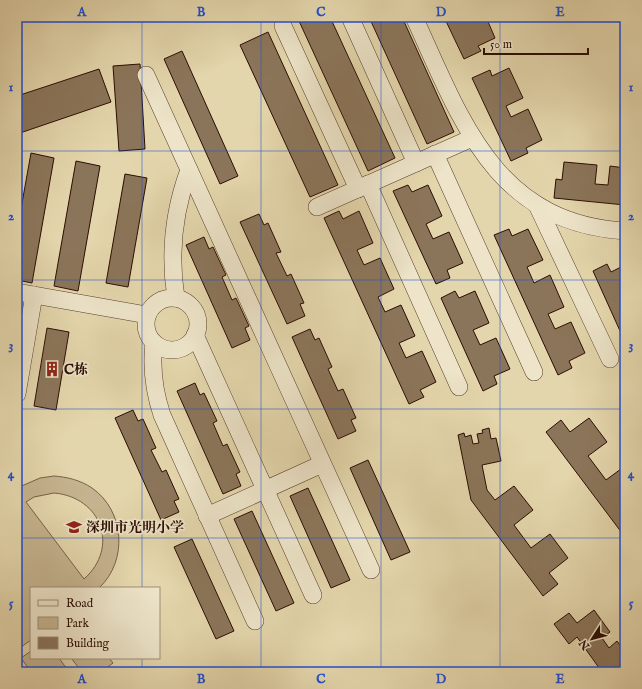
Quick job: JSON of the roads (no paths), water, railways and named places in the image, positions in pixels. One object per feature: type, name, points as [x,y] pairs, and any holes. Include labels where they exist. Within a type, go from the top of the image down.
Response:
[{"type":"street","points":[[350,17],[416,163]]},
{"type":"street","points":[[414,17],[472,138],[490,164],[512,186],[537,205],[584,225],[608,230],[625,231]]},
{"type":"street","points":[[283,26],[363,187],[459,387]]},
{"type":"street","points":[[146,75],[371,570]]},
{"type":"street","points":[[317,207],[472,138]]},
{"type":"street","points":[[435,154],[534,372]]},
{"type":"street","points":[[176,298],[172,261],[173,236],[177,206],[189,170]]},
{"type":"street","points":[[537,205],[610,358]]},
{"type":"street","points":[[17,292],[147,315]]},
{"type":"street","points":[[17,394],[34,295]]},
{"type":"street","points":[[176,298],[183,301],[194,311],[198,325],[195,335],[188,344],[174,349],[160,347],[154,343],[147,330],[147,315],[155,304],[162,300],[176,298]]},
{"type":"street","points":[[195,335],[313,595]]},
{"type":"street","points":[[154,343],[153,372],[157,401],[162,415],[255,621]]},
{"type":"street","points":[[207,516],[322,464]]},
{"type":"place","name":"C栋","points":[[52,369]]},
{"type":"place","name":"深圳市光明小学","points":[[74,527]]}]
